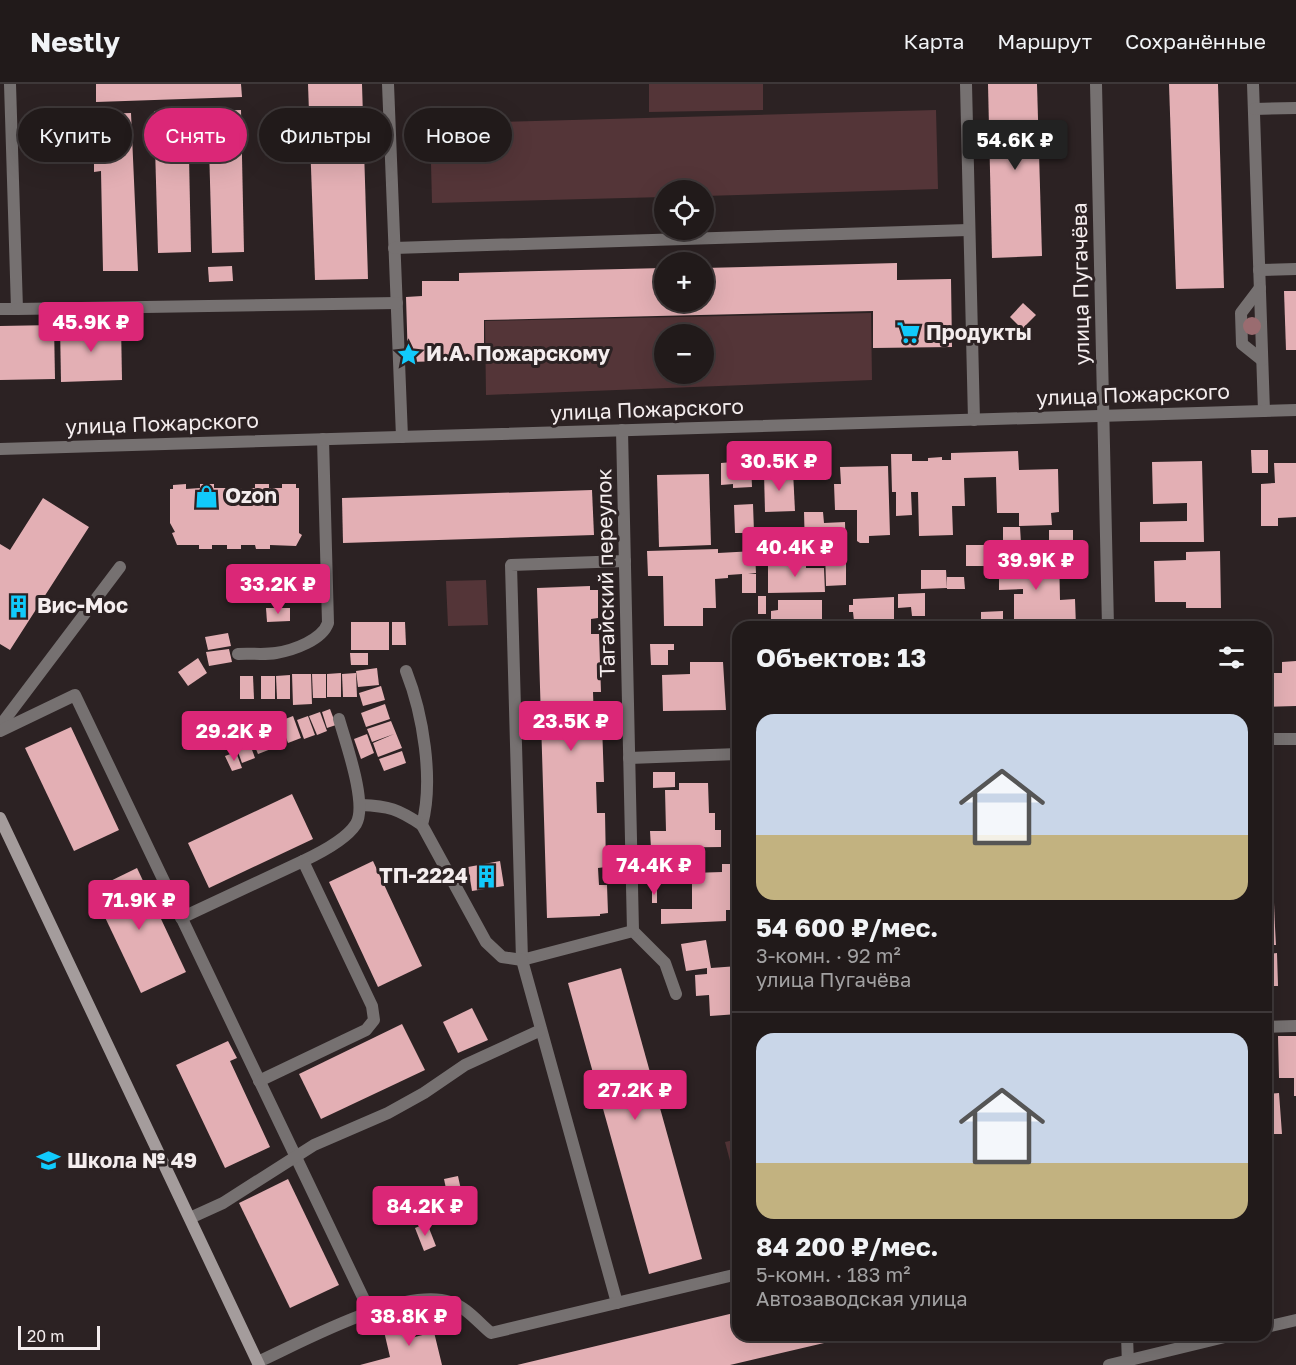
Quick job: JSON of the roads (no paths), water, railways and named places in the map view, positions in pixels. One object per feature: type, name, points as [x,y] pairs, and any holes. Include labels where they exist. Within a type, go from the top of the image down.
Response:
[{"type":"street","points":[[10,84],[17,309]]},
{"type":"street","points":[[388,84],[402,437]]},
{"type":"street","points":[[966,84],[974,420]]},
{"type":"street","name":"улица Пугачёва","points":[[1096,84],[1108,621]]},
{"type":"street","points":[[1253,84],[1264,411]]},
{"type":"street","points":[[1254,109],[1296,108]]},
{"type":"street","points":[[394,248],[968,230]]},
{"type":"street","points":[[1259,270],[1296,269]]},
{"type":"street","points":[[1260,288],[1241,313],[1242,344],[1262,360]]},
{"type":"street","points":[[0,309],[396,303]]},
{"type":"street","name":"улица Пожарского","points":[[0,449],[1296,410]]},
{"type":"street","name":"Тагайский переулок","points":[[622,430],[633,931]]},
{"type":"street","points":[[238,654],[277,653],[308,642],[325,631],[328,623],[323,439]]},
{"type":"street","points":[[617,1303],[522,960],[511,565],[625,561]]},
{"type":"street","points":[[0,726],[120,567]]},
{"type":"street","points":[[406,671],[415,695],[425,746],[427,807],[422,825]]},
{"type":"street","points":[[0,731],[75,695],[370,1312]]},
{"type":"street","points":[[181,918],[332,847],[357,823],[361,805],[339,719]]},
{"type":"street","points":[[1272,739],[1296,739]]},
{"type":"street","points":[[629,758],[732,754]]},
{"type":"street","points":[[361,805],[382,806],[400,811],[422,825],[486,942],[502,957],[522,960],[633,931],[665,963],[676,994]]},
{"type":"street","points":[[0,818],[258,1364],[370,1312],[409,1301],[436,1299],[452,1302],[491,1333],[732,1275]]},
{"type":"street","points":[[259,1081],[366,1030],[374,1020],[372,1006],[303,861]]},
{"type":"street","points":[[1272,1027],[1296,1026]]},
{"type":"street","points":[[190,1218],[223,1203],[294,1156],[349,1128],[388,1113],[424,1093],[465,1065],[541,1030]]},
{"type":"street","points":[[1272,1326],[1296,1320]]},
{"type":"street","points":[[1127,1341],[1128,1363]]},
{"type":"street","points":[[1109,1365],[1128,1363],[1210,1341]]},
{"type":"place","name":"Продукты","points":[[908,333]]},
{"type":"place","name":"И.А. Пожарскому","points":[[408,354]]},
{"type":"place","name":"Ozon","points":[[207,496]]},
{"type":"place","name":"Вис-Мос","points":[[19,606]]},
{"type":"place","name":"ТП-2224","points":[[486,876]]},
{"type":"place","name":"Школа № 49","points":[[49,1161]]}]
